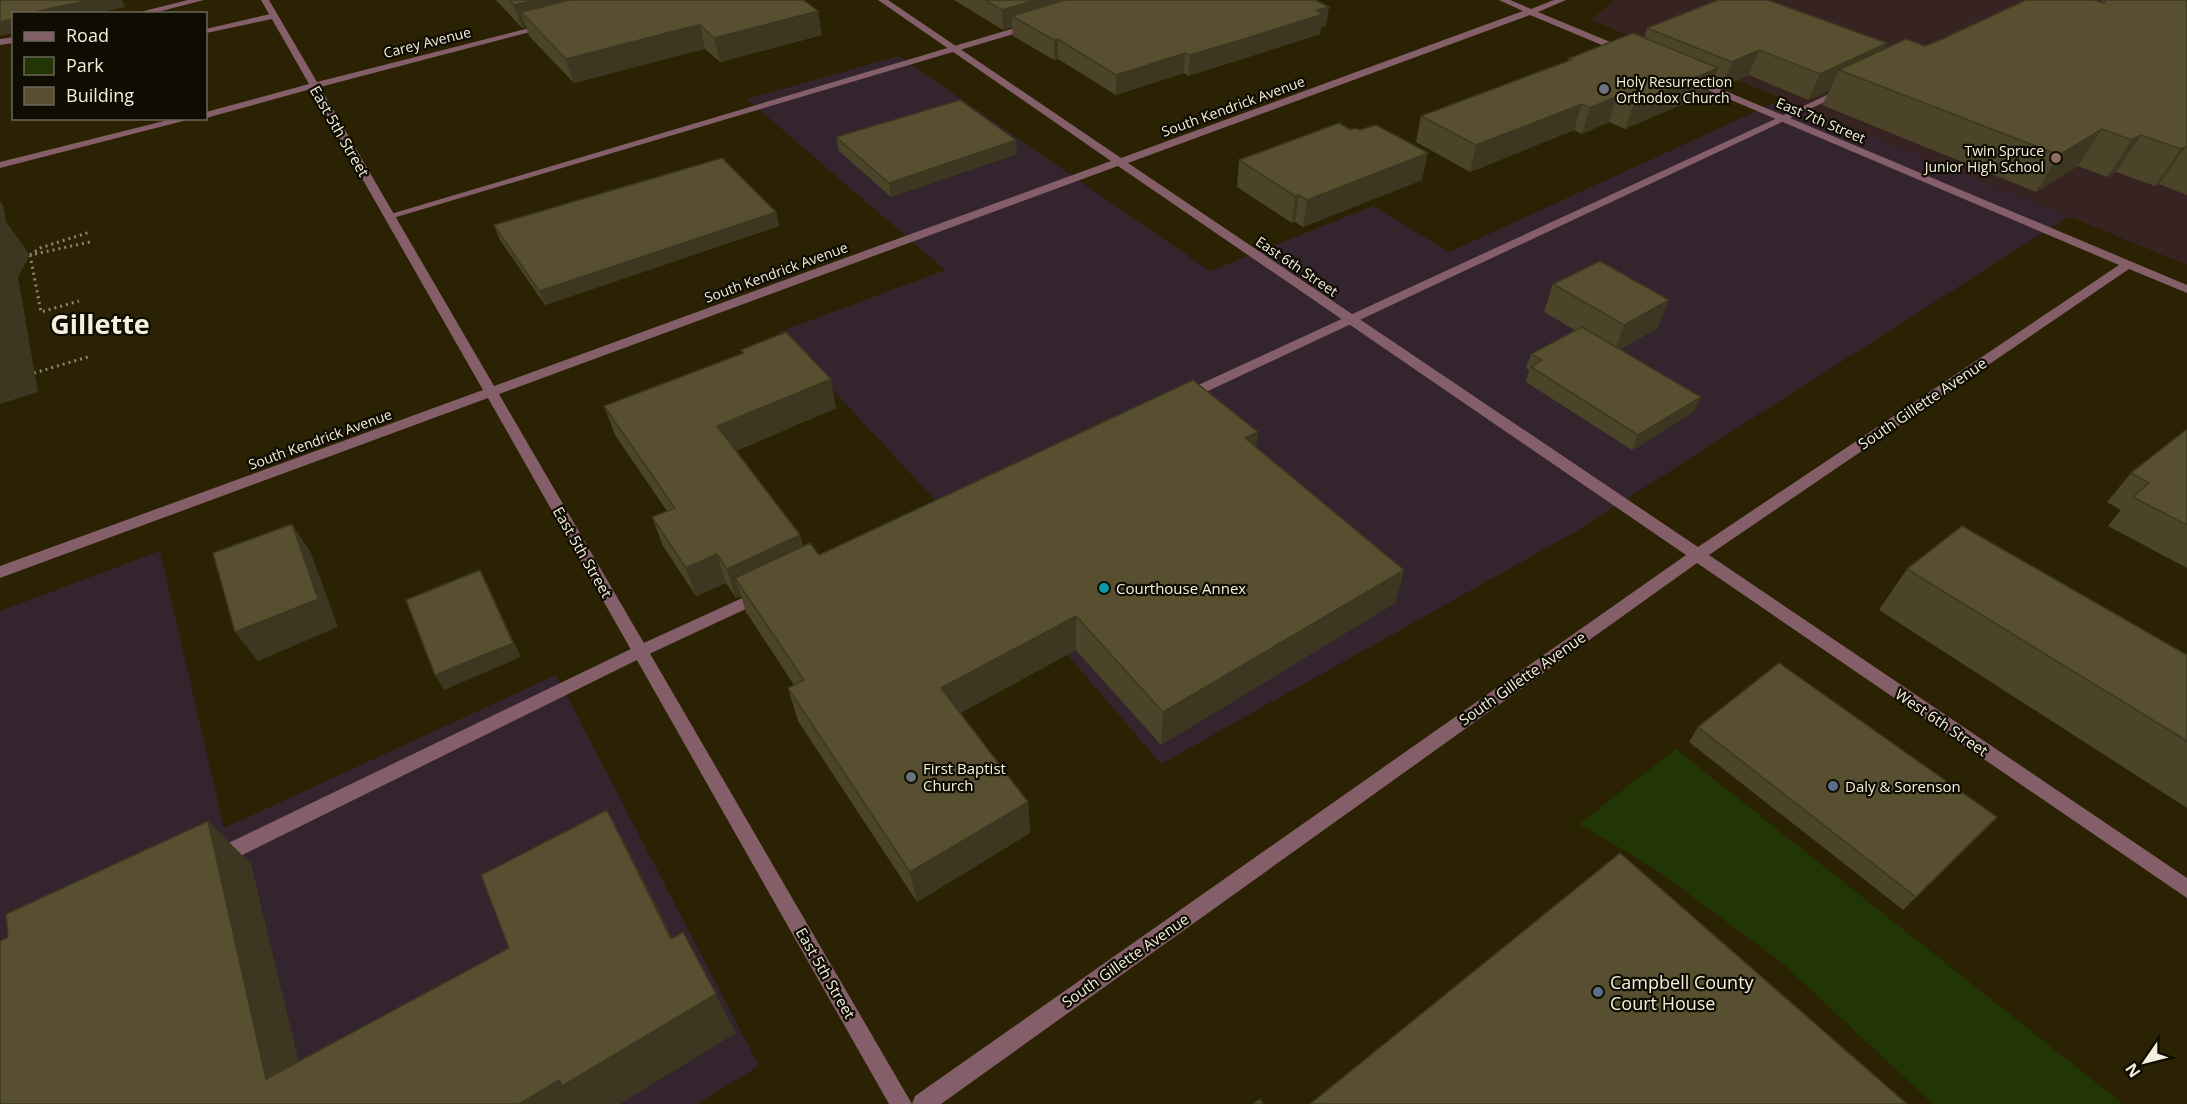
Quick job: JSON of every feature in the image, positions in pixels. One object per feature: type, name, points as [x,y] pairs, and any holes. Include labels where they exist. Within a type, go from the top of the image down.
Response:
[{"type":"street","points":[[145,12],[200,0]]},
{"type":"street","name":"East 5th Street","points":[[265,0],[902,1104]]},
{"type":"street","name":"East 6th Street","points":[[882,0],[1697,555]]},
{"type":"street","points":[[1503,0],[1631,54]]},
{"type":"street","name":"South Kendrick Avenue","points":[[0,572],[1533,13],[1562,0]]},
{"type":"street","points":[[207,31],[274,16]]},
{"type":"street","points":[[389,216],[1044,23]]},
{"type":"street","name":"Carey Avenue","points":[[207,115],[314,85],[552,25]]},
{"type":"street","name":"East 7th Street","points":[[1686,77],[2187,289]]},
{"type":"street","points":[[1170,404],[1849,88]]},
{"type":"street","points":[[0,165],[182,120]]},
{"type":"street","name":"South Gillette Avenue","points":[[923,1104],[1697,555],[2128,264]]},
{"type":"street","name":"West 6th Street","points":[[1697,555],[2187,889]]},
{"type":"street","points":[[202,865],[641,651],[771,591]]},
{"type":"path","points":[[30,255],[40,248],[90,232]]},
{"type":"path","points":[[30,255],[90,242]]},
{"type":"path","points":[[30,255],[41,312],[79,301]]},
{"type":"path","points":[[34,373],[91,356]]},
{"type":"shaded area","name":"Twin Spruce Junior High School","points":[[1615,0],[2187,0],[2187,265],[1591,20]]},
{"type":"shaded area","points":[[899,56],[1210,271],[1373,206],[1449,252],[1783,99],[2069,216],[1575,532],[1161,764],[933,498],[779,332],[945,270],[747,99]]},
{"type":"shaded area","points":[[160,551],[224,828],[556,675],[759,1066],[697,1104],[0,1104],[0,611]]},
{"type":"green space","points":[[1676,749],[2123,1104],[1933,1104],[1781,962],[1652,867],[1579,824]]},
{"type":"building","points":[[0,0],[90,0],[34,12],[12,12],[12,19],[0,22]]},
{"type":"building","points":[[510,0],[535,0],[514,5]]},
{"type":"building","points":[[570,0],[803,0],[818,11],[714,38],[700,25],[566,59],[521,12]]},
{"type":"building","points":[[985,0],[1036,0],[1002,10]]},
{"type":"building","points":[[1065,0],[1315,0],[1329,7],[1316,10],[1323,14],[1116,75],[1058,39],[1054,40],[1012,16]]},
{"type":"building","points":[[1718,0],[1768,0],[1887,43],[1820,74],[1759,50],[1732,62],[1647,28]]},
{"type":"building","points":[[2026,0],[2095,0],[2104,3],[2106,0],[2187,0],[2187,147],[2181,149],[2141,135],[2132,140],[2102,129],[2059,155],[1839,70],[1906,39],[1925,46]]},
{"type":"building","points":[[1633,33],[1718,68],[1634,104],[1617,96],[1590,108],[1582,104],[1476,145],[1421,116],[1571,60],[1568,59]]},
{"type":"building","points":[[960,100],[1016,140],[889,183],[836,137]]},
{"type":"building","points":[[1339,123],[1350,130],[1355,128],[1360,130],[1376,125],[1428,153],[1307,200],[1299,195],[1295,196],[1239,160]]},
{"type":"building","points":[[722,158],[776,212],[539,291],[494,225]]},
{"type":"building","points":[[1600,261],[1669,300],[1624,325],[1553,284]]},
{"type":"building","points":[[1582,327],[1701,397],[1638,435],[1531,367],[1542,360],[1531,354]]},
{"type":"building","points":[[786,332],[831,379],[717,426],[800,535],[727,569],[717,554],[686,568],[652,517],[675,508],[604,406],[744,353],[741,350]]},
{"type":"building","points":[[1193,380],[1258,432],[1245,438],[1404,570],[1163,712],[1076,616],[941,688],[1028,802],[910,872],[788,688],[804,680],[735,578],[810,543],[819,555]]},
{"type":"building","points":[[2187,429],[2187,525],[2133,497],[2149,483],[2131,473]]},
{"type":"building","points":[[292,524],[318,599],[235,632],[213,553]]},
{"type":"building","points":[[1962,526],[2187,655],[2187,741],[1907,569]]},
{"type":"building","points":[[480,570],[513,643],[435,675],[406,600]]},
{"type":"building","name":"Daly & Sorenson","points":[[1779,663],[1997,817],[1916,897],[1698,727]]},
{"type":"building","points":[[607,810],[671,939],[683,932],[716,994],[562,1086],[559,1080],[519,1104],[0,1104],[0,941],[8,937],[6,914],[208,821],[266,1079],[509,948],[481,875]]},
{"type":"building","name":"Campbell County Court House","points":[[1620,853],[1907,1104],[1310,1104]]},
{"type":"building","points":[[1260,1099],[1263,1104],[1253,1104]]},
{"type":"place","name":"Holy Resurrection Orthodox Church","points":[[1604,89]]},
{"type":"place","name":"Twin Spruce Junior High School","points":[[2056,158]]},
{"type":"place","name":"Courthouse Annex","points":[[1104,588]]},
{"type":"place","name":"First Baptist Church","points":[[911,777]]},
{"type":"place","name":"Daly & Sorenson","points":[[1833,786]]},
{"type":"place","name":"Campbell County Court House","points":[[1598,992]]},
{"type":"district","name":"Gillette","points":[[100,323]]}]
